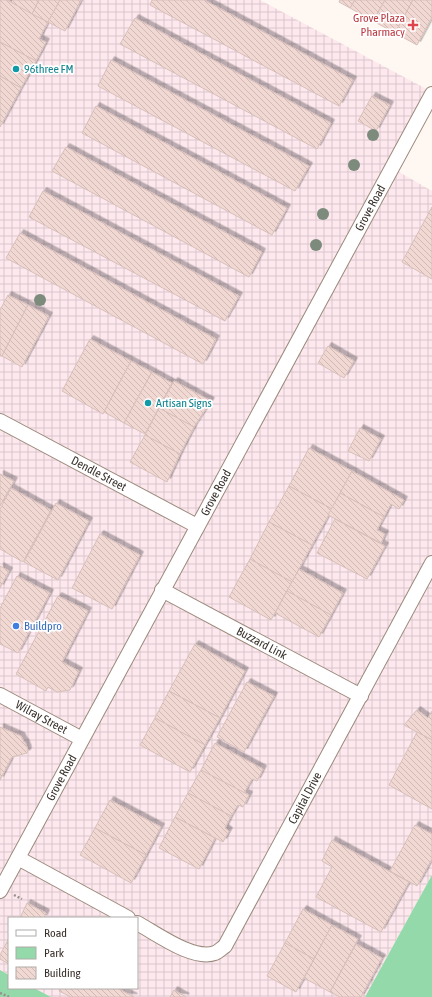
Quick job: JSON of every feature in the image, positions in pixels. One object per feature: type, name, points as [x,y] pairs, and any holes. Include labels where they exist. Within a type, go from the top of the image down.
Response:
[{"type":"street","name":"Grove Road","points":[[0,891],[432,94]]},
{"type":"street","name":"Dendle Street","points":[[0,420],[197,526]]},
{"type":"street","name":"Capital Drive","points":[[138,924],[190,952],[202,954],[215,953],[225,946],[432,563]]},
{"type":"street","name":"Buzzard Link","points":[[162,590],[361,696]]},
{"type":"street","name":"Wilray Street","points":[[0,695],[82,739]]},
{"type":"street","points":[[18,858],[126,917]]},
{"type":"path","points":[[0,992],[9,997]]},
{"type":"shaded area","points":[[0,0],[260,0],[432,92],[392,168],[432,191],[432,875],[365,997],[51,997],[36,989],[138,989],[138,917],[8,917],[8,974],[0,970]]},
{"type":"green space","points":[[432,875],[432,997],[365,997]]},
{"type":"green space","points":[[0,970],[8,974],[8,989],[36,989],[51,997],[0,997]]},
{"type":"building","points":[[0,0],[7,0],[48,22],[39,39],[46,42],[36,61],[0,42]]},
{"type":"building","points":[[13,0],[39,0],[32,14],[11,2]]},
{"type":"building","points":[[39,0],[60,0],[48,22],[32,14]]},
{"type":"building","points":[[60,0],[81,0],[65,31],[48,22]]},
{"type":"building","points":[[152,0],[204,0],[353,80],[339,106],[150,5]]},
{"type":"building","points":[[340,0],[355,0],[350,8],[339,2]]},
{"type":"building","points":[[355,0],[385,0],[373,21],[350,8]]},
{"type":"building","points":[[385,0],[413,0],[395,33],[373,21]]},
{"type":"building","name":"Grove Plaza Pharmacy","points":[[413,0],[432,0],[432,17],[417,45],[395,33]]},
{"type":"building","points":[[135,18],[331,123],[317,149],[120,44]]},
{"type":"building","name":"96three FM","points":[[0,42],[36,61],[21,88],[0,76]]},
{"type":"building","points":[[111,60],[309,166],[295,191],[98,86]]},
{"type":"building","points":[[0,76],[21,88],[0,127]]},
{"type":"building","points":[[372,96],[390,105],[376,131],[358,121]]},
{"type":"building","points":[[96,106],[287,208],[272,235],[82,133]]},
{"type":"building","points":[[66,147],[262,252],[249,277],[52,171]]},
{"type":"building","points":[[43,191],[239,296],[225,321],[29,217]]},
{"type":"building","points":[[432,207],[432,279],[402,262]]},
{"type":"building","points":[[20,233],[216,339],[203,364],[6,258]]},
{"type":"building","points":[[8,295],[28,305],[2,356],[0,355],[0,310]]},
{"type":"building","points":[[28,305],[49,316],[22,367],[2,356]]},
{"type":"building","points":[[90,339],[131,361],[103,414],[62,391]]},
{"type":"building","points":[[328,346],[354,361],[344,378],[318,363]]},
{"type":"building","points":[[131,361],[152,372],[124,423],[104,412]]},
{"type":"building","name":"Artisan Signs","points":[[152,372],[172,383],[145,434],[124,423]]},
{"type":"building","points":[[174,381],[211,401],[194,427],[159,408]]},
{"type":"building","points":[[159,408],[194,427],[180,454],[145,435]]},
{"type":"building","points":[[360,428],[381,439],[369,461],[348,451]]},
{"type":"building","points":[[145,435],[180,454],[167,482],[130,462]]},
{"type":"building","points":[[309,448],[352,471],[332,509],[289,486]]},
{"type":"building","points":[[352,471],[404,500],[399,509],[391,504],[384,517],[340,493]]},
{"type":"building","points":[[0,474],[14,481],[0,506]]},
{"type":"building","points":[[289,486],[332,509],[312,545],[269,522]]},
{"type":"building","points":[[11,488],[51,510],[23,562],[0,549],[0,509]]},
{"type":"building","points":[[340,493],[384,517],[377,530],[385,534],[381,543],[328,515]]},
{"type":"building","points":[[56,503],[89,521],[58,580],[24,562]]},
{"type":"building","points":[[335,519],[385,546],[367,579],[317,553]]},
{"type":"building","points":[[269,522],[312,545],[292,582],[250,559]]},
{"type":"building","points":[[100,534],[140,555],[112,609],[72,588]]},
{"type":"building","points":[[250,559],[292,582],[271,620],[229,597]]},
{"type":"building","points":[[0,566],[9,571],[0,588]]},
{"type":"building","points":[[299,569],[343,593],[331,615],[287,591]]},
{"type":"building","name":"Buildpro","points":[[17,576],[50,593],[18,653],[0,644],[0,608]]},
{"type":"building","points":[[287,591],[331,615],[319,637],[275,613]]},
{"type":"building","points":[[58,596],[88,611],[62,662],[79,671],[70,690],[57,692],[48,687],[46,691],[16,674]]},
{"type":"building","points":[[195,644],[245,671],[220,718],[169,691]]},
{"type":"building","points":[[247,682],[274,696],[244,752],[217,737]]},
{"type":"building","points":[[169,691],[220,718],[205,745],[155,718]]},
{"type":"building","points":[[417,710],[428,718],[432,711],[432,740],[404,725]]},
{"type":"building","points":[[155,718],[205,745],[190,772],[140,745]]},
{"type":"building","points":[[0,727],[21,736],[28,750],[27,753],[12,757],[0,780]]},
{"type":"building","points":[[417,732],[432,740],[432,809],[389,785]]},
{"type":"building","points":[[215,743],[263,769],[257,781],[252,779],[244,793],[201,770]]},
{"type":"building","points":[[201,770],[249,795],[243,807],[238,805],[231,816],[188,793]]},
{"type":"building","points":[[188,793],[231,816],[225,828],[229,831],[223,842],[175,817]]},
{"type":"building","points":[[110,800],[161,827],[146,855],[95,828]]},
{"type":"building","points":[[175,817],[215,838],[199,869],[159,848]]},
{"type":"building","points":[[415,825],[432,834],[432,859],[417,886],[390,871]]},
{"type":"building","points":[[95,828],[146,855],[131,883],[80,855]]},
{"type":"building","points":[[332,840],[409,882],[381,932],[316,897],[332,867],[322,861]]},
{"type":"building","points":[[27,903],[46,913],[44,917],[20,917]]},
{"type":"building","points":[[303,909],[332,925],[314,959],[285,943]]},
{"type":"building","points":[[332,925],[358,939],[330,992],[304,978]]},
{"type":"building","points":[[8,940],[8,963],[0,959],[0,955]]},
{"type":"building","points":[[285,943],[314,959],[296,992],[267,976]]},
{"type":"building","points":[[356,944],[382,958],[361,997],[340,997],[330,992]]},
{"type":"building","points":[[60,989],[119,989],[134,997],[71,997],[59,991]]},
{"type":"building","points":[[174,990],[186,997],[170,997]]},
{"type":"place","name":"Grove Plaza Pharmacy","points":[[413,25]]},
{"type":"place","name":"96three FM","points":[[16,69]]},
{"type":"place","name":"Artisan Signs","points":[[148,403]]},
{"type":"place","name":"Buildpro","points":[[16,626]]}]
